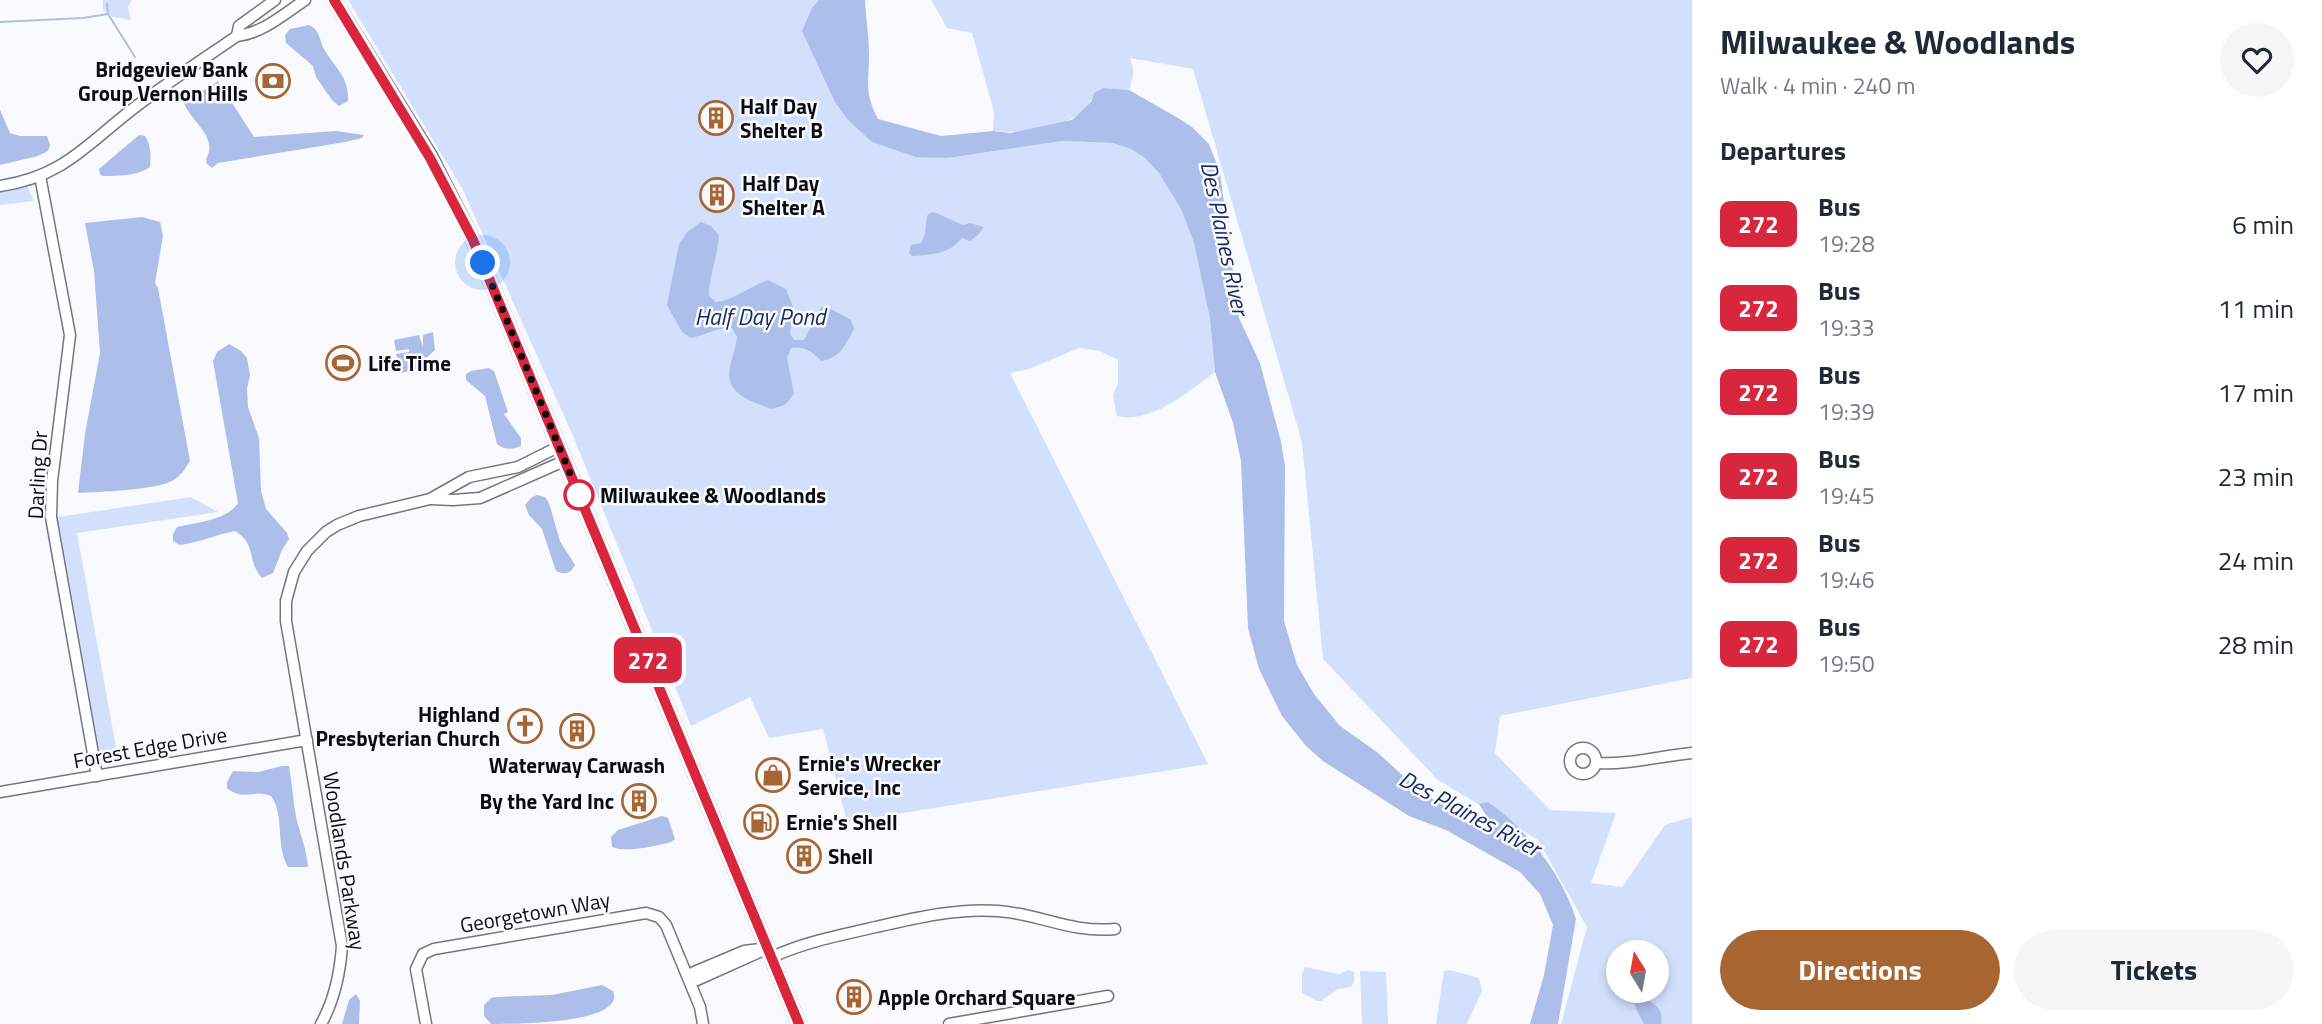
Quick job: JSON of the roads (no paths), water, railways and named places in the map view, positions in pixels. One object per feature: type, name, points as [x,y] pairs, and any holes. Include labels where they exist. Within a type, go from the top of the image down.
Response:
[{"type":"main road","points":[[334,0],[424,146],[457,207],[492,283],[799,1024]]},
{"type":"street","points":[[237,36],[239,26],[275,0]]},
{"type":"street","points":[[0,186],[40,176],[83,152],[153,94],[237,36],[247,35],[265,27],[305,0]]},
{"type":"street","name":"Darling Dr","points":[[40,176],[70,335],[52,481],[51,517],[97,776]]},
{"type":"street","name":"Woodlands Parkway","points":[[430,499],[469,477],[518,467],[558,447]]},
{"type":"street","name":"Woodlands Parkway","points":[[321,1024],[333,999],[342,946],[286,621],[286,601],[294,572],[307,551],[337,525],[359,516],[430,499],[480,498],[564,461]]},
{"type":"street","name":"Forest Edge Drive","points":[[0,792],[307,740]]},
{"type":"street","points":[[1596,763],[1626,764],[1663,755],[1692,753]]},
{"type":"street","points":[[689,978],[694,972],[744,951],[770,952],[887,924],[963,911],[1010,912],[1067,927],[1115,929]]},
{"type":"street","name":"Georgetown Way","points":[[426,1024],[416,974],[418,962],[424,954],[449,946],[646,913],[659,917],[666,925],[700,1007],[703,1024]]},
{"type":"street","points":[[949,1024],[1108,996]]},
{"type":"water","name":"Des Plaines River","points":[[819,0],[865,0],[869,94],[878,119],[941,136],[993,131],[1010,133],[1072,120],[1091,102],[1094,93],[1103,88],[1129,90],[1192,127],[1209,144],[1220,172],[1239,318],[1260,363],[1281,442],[1285,466],[1284,621],[1297,665],[1314,694],[1340,726],[1377,752],[1423,794],[1486,824],[1487,817],[1479,804],[1488,802],[1516,825],[1552,869],[1576,919],[1558,1024],[1530,1024],[1544,975],[1553,925],[1540,894],[1520,872],[1446,830],[1409,816],[1323,761],[1306,746],[1282,716],[1259,669],[1248,628],[1241,461],[1233,423],[1215,372],[1210,319],[1194,243],[1181,209],[1159,173],[1145,158],[1131,149],[1113,143],[1062,141],[948,158],[916,157],[872,142],[848,120],[835,102],[802,31],[812,8]]},
{"type":"water","points":[[309,25],[317,32],[346,85],[348,101],[339,106],[316,77],[313,66],[286,43],[285,35],[290,29]]},
{"type":"water","points":[[218,81],[254,137],[336,131],[364,135],[362,138],[345,142],[218,163],[212,168],[206,159],[209,151],[207,137],[184,103]]},
{"type":"water","points":[[0,110],[10,133],[20,136],[47,136],[50,145],[48,151],[0,165]]},
{"type":"water","points":[[139,135],[145,136],[148,143],[150,167],[133,174],[102,176],[99,169]]},
{"type":"water","points":[[934,212],[963,225],[970,223],[984,227],[970,241],[962,238],[945,250],[912,256],[909,253],[911,245],[921,243],[928,214]]},
{"type":"water","points":[[142,217],[160,222],[163,236],[155,283],[190,461],[178,477],[164,484],[127,490],[78,493],[85,434],[100,353],[94,271],[85,223]]},
{"type":"water","name":"Half Day Pond","points":[[701,222],[711,226],[719,235],[709,296],[716,302],[729,299],[768,280],[786,289],[793,307],[790,334],[794,340],[804,340],[821,307],[831,309],[851,320],[854,329],[842,350],[833,357],[821,361],[808,350],[791,348],[787,358],[794,394],[785,405],[771,409],[745,398],[734,389],[729,376],[737,337],[732,328],[691,338],[682,332],[667,305],[679,244],[687,232]]},
{"type":"water","points":[[433,332],[435,350],[425,359],[424,368],[400,373],[396,354],[409,352],[409,349],[396,351],[394,340],[419,335],[423,347],[423,335]]},
{"type":"water","points":[[229,344],[247,358],[250,375],[247,389],[248,407],[259,438],[261,491],[266,509],[289,539],[273,573],[262,578],[257,572],[249,547],[235,531],[186,544],[179,545],[173,541],[177,527],[219,517],[238,503],[213,361],[217,352]]},
{"type":"water","points":[[489,368],[494,371],[508,412],[504,414],[521,438],[521,446],[512,449],[497,444],[485,396],[466,380],[466,374],[471,371]]},
{"type":"water","points":[[537,495],[545,497],[549,503],[560,541],[575,565],[567,573],[556,571],[542,529],[529,515],[525,505]]},
{"type":"water","points":[[289,766],[296,817],[308,867],[288,867],[282,849],[278,812],[271,796],[244,795],[227,788],[233,771],[258,772]]},
{"type":"water","points":[[662,816],[668,818],[675,839],[671,842],[633,849],[612,847],[611,837],[618,830]]},
{"type":"water","points":[[602,985],[613,991],[613,1002],[603,1010],[587,1016],[543,1022],[491,1024],[484,1016],[484,1005],[491,998],[552,995]]},
{"type":"water","points":[[356,994],[360,1001],[359,1024],[342,1024],[349,1000]]},
{"type":"water","points":[[1635,1003],[1652,1003],[1661,1014],[1661,1024],[1644,1024]]},
{"type":"waterway","points":[[107,4],[108,14],[135,57]]},
{"type":"waterway","points":[[0,22],[83,18],[108,14]]},
{"type":"place","name":"Bridgeview Bank Group Vernon Hills","points":[[273,81]]},
{"type":"place","name":"Half Day Shelter B","points":[[716,118]]},
{"type":"place","name":"Half Day Shelter A","points":[[717,195]]},
{"type":"place","name":"Life Time","points":[[343,363]]},
{"type":"place","name":"Milwaukee & Woodlands","points":[[579,495]]},
{"type":"place","name":"Highland Presbyterian Church","points":[[525,726]]},
{"type":"place","name":"Waterway Carwash","points":[[577,731]]},
{"type":"place","name":"Ernie's Wrecker Service, Inc","points":[[773,775]]},
{"type":"place","name":"By the Yard Inc","points":[[639,801]]},
{"type":"place","name":"Ernie's Shell","points":[[761,822]]},
{"type":"place","name":"Shell","points":[[804,856]]},
{"type":"place","name":"Apple Orchard Square","points":[[854,997]]}]
